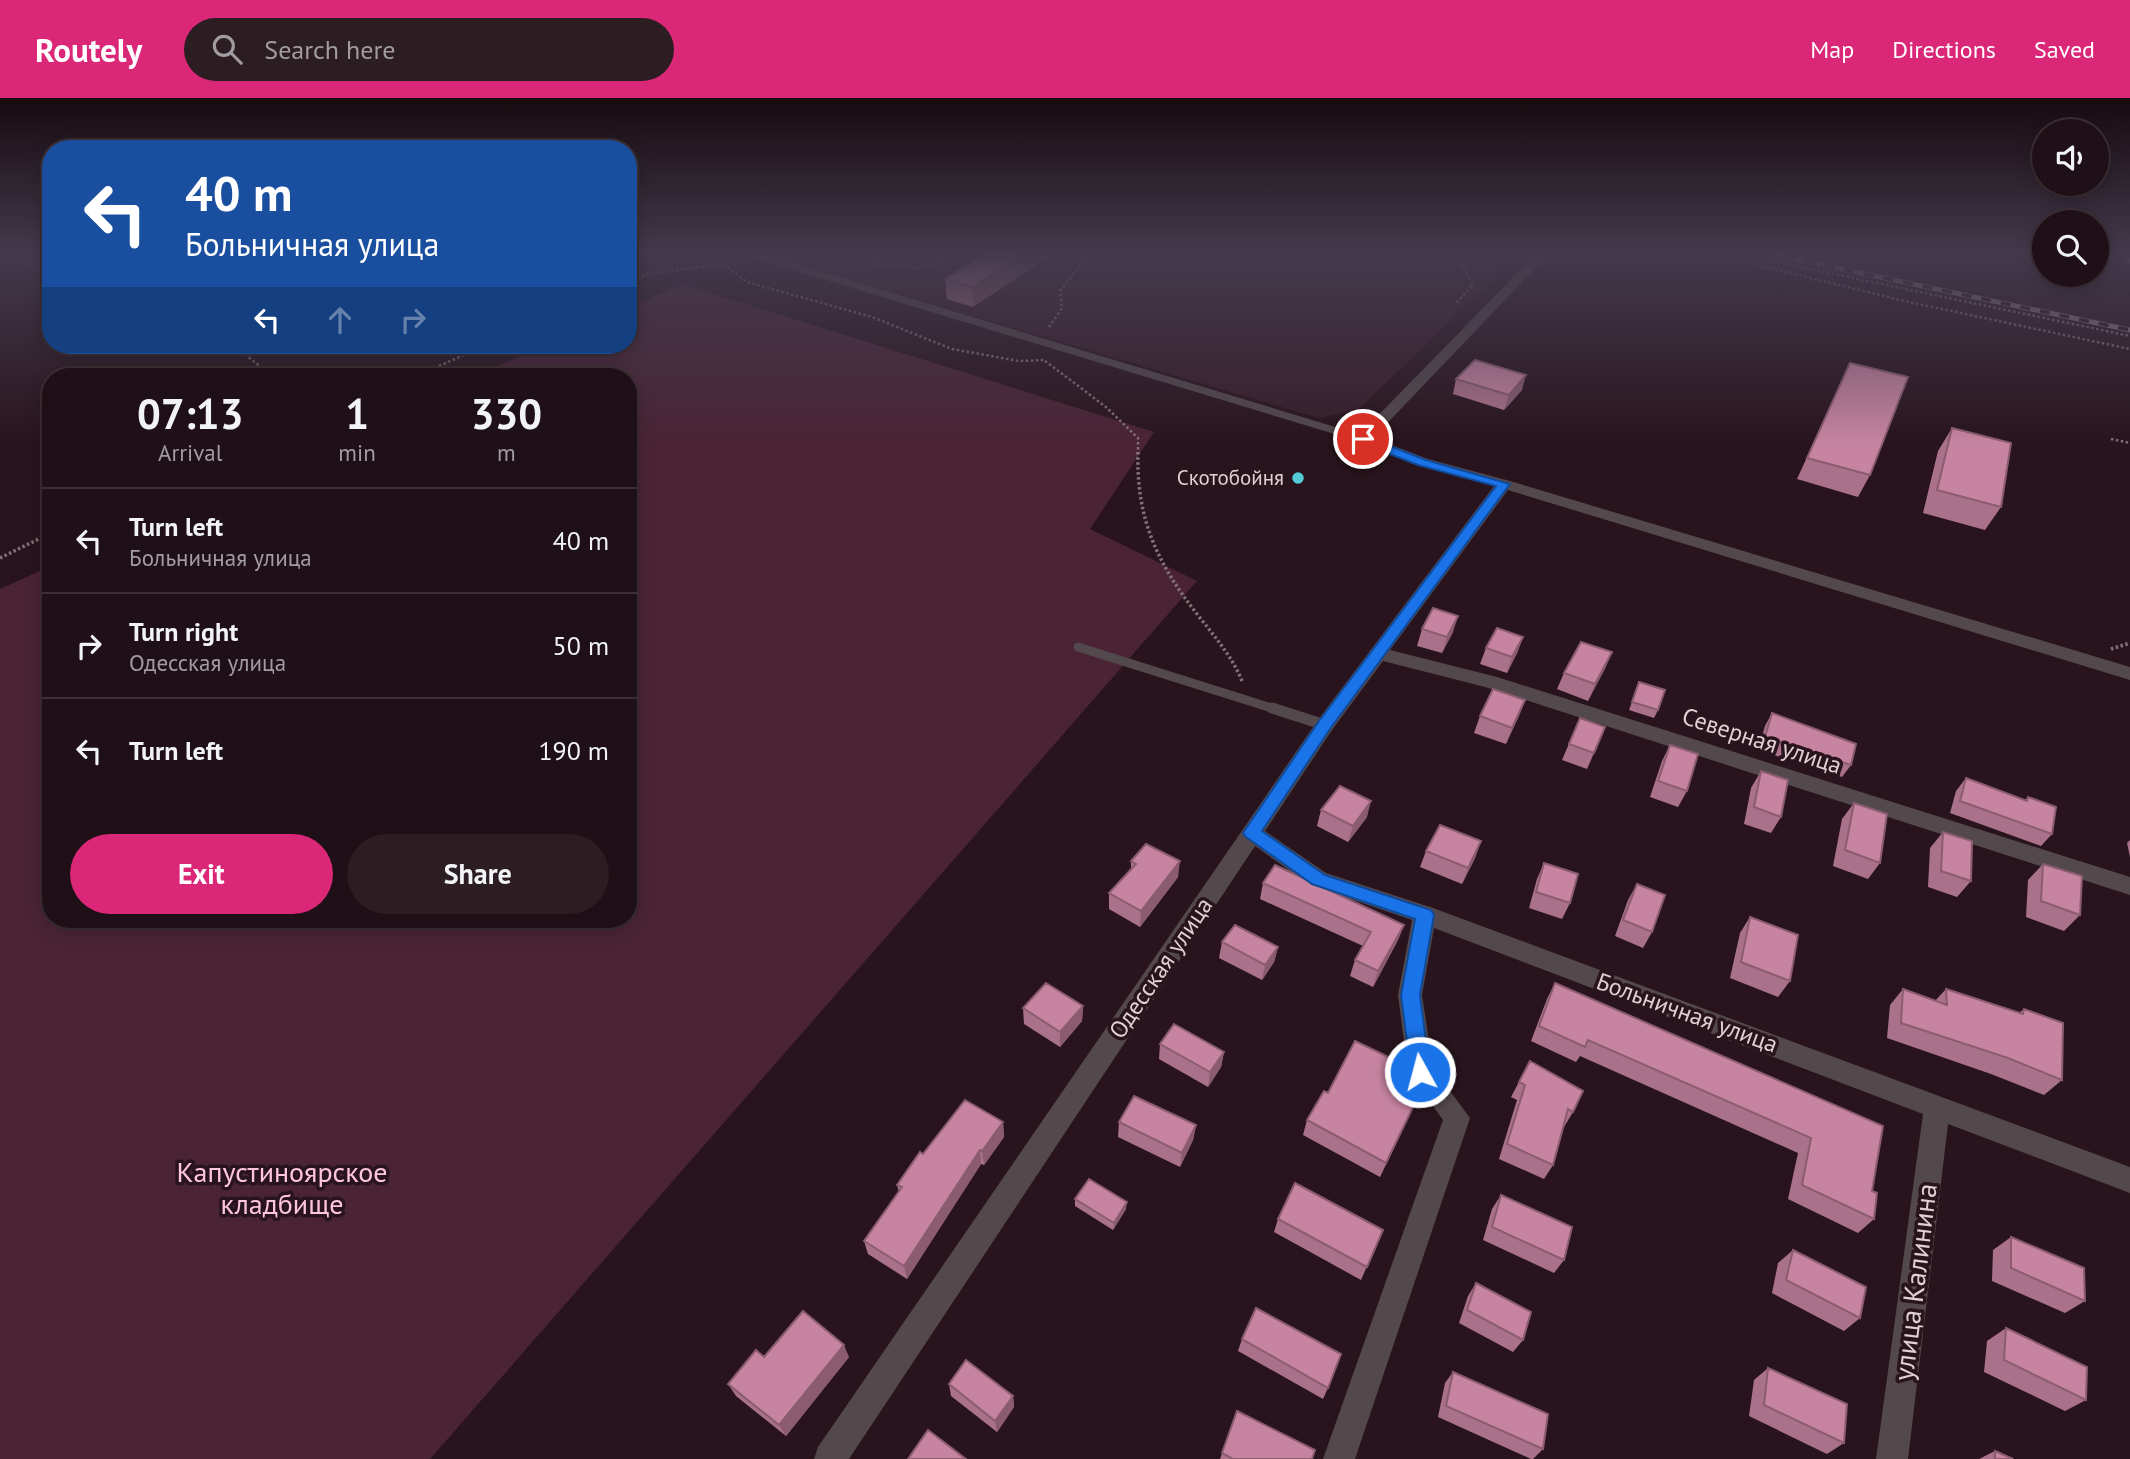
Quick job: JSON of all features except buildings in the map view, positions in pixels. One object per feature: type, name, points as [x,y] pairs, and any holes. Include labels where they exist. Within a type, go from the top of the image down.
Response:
[{"type":"street","points":[[1482,317],[1363,439],[1422,462],[1504,484],[2130,674]]},
{"type":"street","name":"Одесская улица","points":[[830,1459],[1325,725],[1504,484]]},
{"type":"street","name":"Северная улица","points":[[1377,653],[1490,682],[2130,886]]},
{"type":"street","name":"Больничная улица","points":[[1252,833],[1318,879],[1425,915],[2130,1180]]},
{"type":"street","points":[[1339,1459],[1457,1118],[1420,1072],[1410,995],[1425,915]]},
{"type":"street","name":"улица Калинина","points":[[1892,1459],[1937,1106]]},
{"type":"lane","points":[[957,317],[1363,439]]},
{"type":"lane","points":[[1078,648],[1325,725]]},
{"type":"path","points":[[870,317],[952,349],[1019,361],[1096,359]]},
{"type":"path","points":[[1049,327],[1056,317]]},
{"type":"path","points":[[1977,317],[2130,349]]},
{"type":"path","points":[[2037,317],[2130,336]]},
{"type":"path","points":[[244,354],[262,368]]},
{"type":"path","points":[[434,368],[466,354]]},
{"type":"path","points":[[1044,360],[1106,407],[1138,438],[1137,486],[1148,533],[1172,582],[1235,663],[1250,702]]},
{"type":"path","points":[[2111,439],[2130,443]]},
{"type":"path","points":[[0,558],[42,538]]},
{"type":"shaded area","points":[[975,317],[1454,317],[1358,410],[1319,418]]},
{"type":"green space","name":"Капустиноярское кладбище","points":[[637,317],[786,317],[1154,432],[1090,529],[1197,581],[430,1459],[0,1459],[0,589],[42,570],[42,928],[637,928],[637,368],[493,368],[525,354],[637,354]]},
{"type":"railway","points":[[2066,317],[2130,330]]},
{"type":"place","name":"Скотобойня","points":[[1298,478]]},
{"type":"route","points":[[1363,439],[1422,462],[1504,484],[1325,725],[1252,833],[1318,879],[1425,915],[1410,995],[1420,1072]]}]
